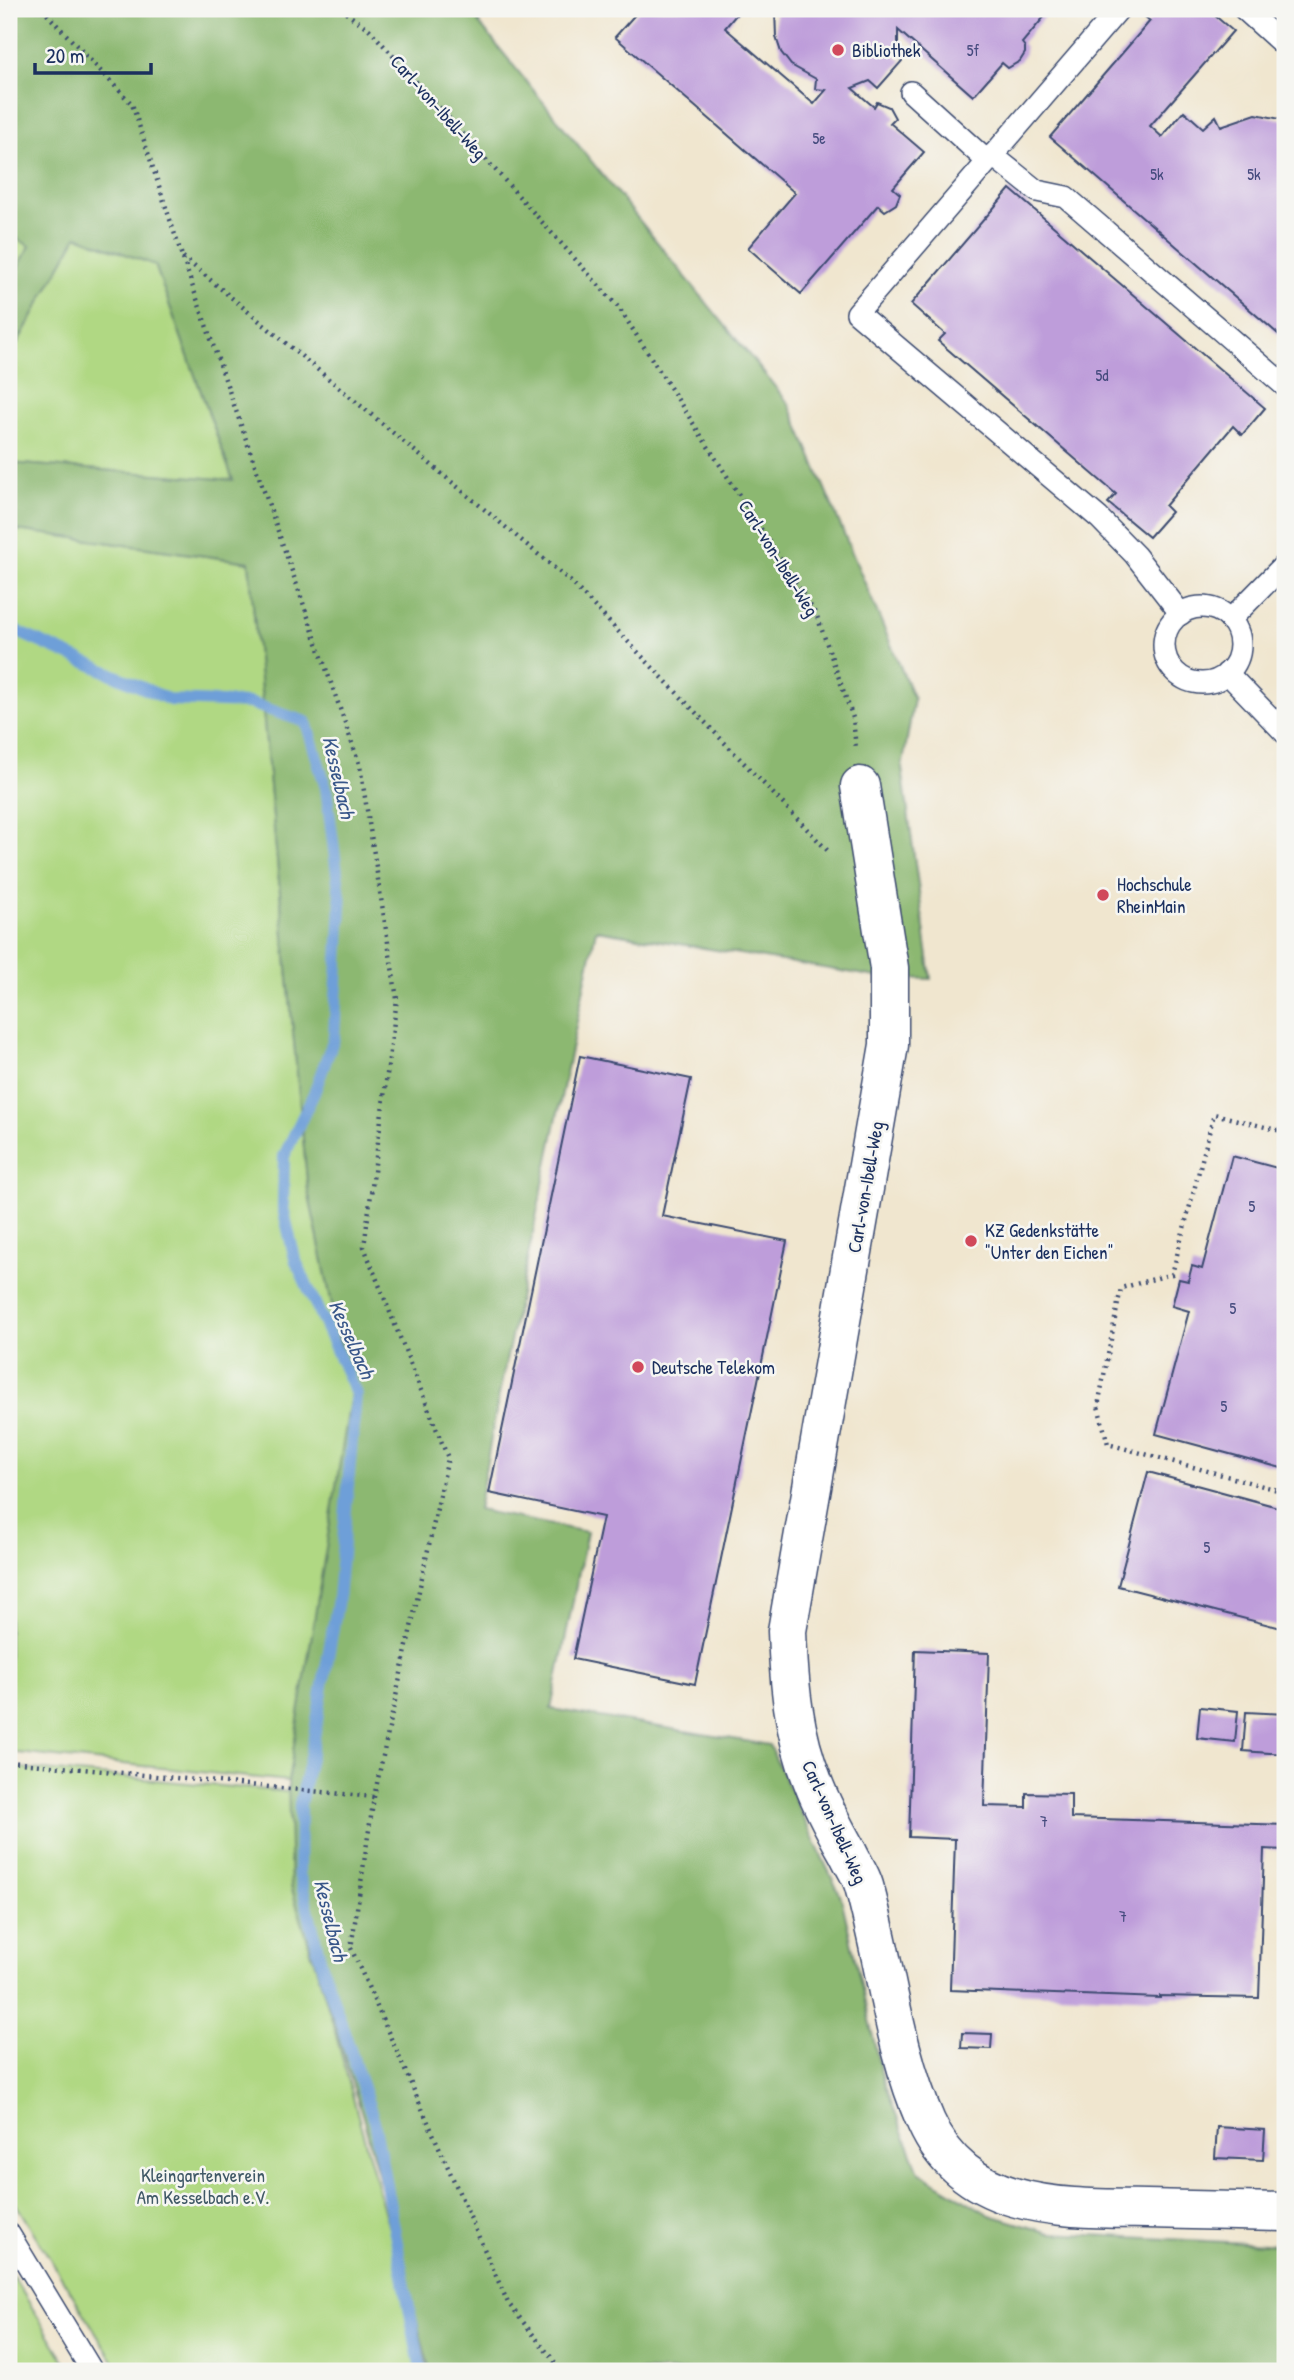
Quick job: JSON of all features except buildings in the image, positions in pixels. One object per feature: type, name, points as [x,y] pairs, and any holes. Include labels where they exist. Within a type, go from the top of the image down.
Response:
[{"type":"street","name":"Carl-von-Ibell-Weg","points":[[860,786],[889,968],[890,1045],[787,1631],[789,1682],[796,1730],[813,1782],[863,1882],[898,2037],[926,2123],[939,2147],[957,2167],[988,2187],[1014,2199],[1066,2208],[1285,2212]]},
{"type":"lane","points":[[1119,9],[857,313],[1099,518],[1135,555],[1181,614]]},
{"type":"lane","points":[[1244,9],[1285,46]]},
{"type":"lane","points":[[911,92],[990,158],[1037,191],[1066,197],[1285,386]]},
{"type":"lane","points":[[1230,620],[1285,564]]},
{"type":"lane","points":[[1212,608],[1230,620],[1240,641],[1235,664],[1227,673],[1216,680],[1203,683],[1178,676],[1169,666],[1163,642],[1172,621],[1190,609],[1212,608]]},
{"type":"lane","points":[[1227,673],[1285,733]]},
{"type":"lane","points":[[9,2234],[92,2371]]},
{"type":"path","points":[[43,9],[132,104],[182,256],[360,766],[397,999],[364,1247],[448,1458],[374,1797],[351,1948],[508,2303],[562,2371]]},
{"type":"path","name":"Carl-von-Ibell-Weg","points":[[340,9],[369,29],[619,308],[817,616],[853,718],[860,786]]},
{"type":"path","points":[[182,256],[570,581],[830,853]]},
{"type":"path","points":[[1285,1132],[1214,1114],[1172,1274],[1121,1288],[1098,1405],[1108,1444],[1285,1492]]},
{"type":"path","points":[[9,1762],[374,1797]]},
{"type":"green space","points":[[9,9],[492,9],[478,22],[789,404],[914,699],[902,768],[931,979],[877,977],[596,930],[498,1400],[478,1510],[587,1532],[551,1709],[769,1745],[841,1897],[883,2081],[919,2172],[990,2215],[1050,2233],[1285,2245],[1285,2371],[430,2371],[363,2117],[291,1886],[288,1781],[351,1394],[308,1191],[249,562],[9,529],[9,463],[233,480],[155,265],[77,236],[9,358],[9,283],[30,246],[9,234]]},
{"type":"green space","points":[[9,234],[30,246],[9,283]]},
{"type":"green space","points":[[77,236],[155,265],[233,480],[9,463],[9,358]]},
{"type":"green space","points":[[9,529],[249,562],[308,1191],[351,1394],[326,1599],[288,1781],[9,1752]]},
{"type":"green space","name":"Kleingartenverein Am Kesselbach e.V.","points":[[9,1767],[289,1792],[291,1886],[326,1999],[428,2371],[120,2371],[9,2193]]},
{"type":"green space","points":[[9,2270],[71,2371],[9,2371]]},
{"type":"waterway","name":"Kesselbach","points":[[9,628],[170,700],[249,703],[306,722],[326,788],[341,904],[334,1038],[314,1093],[284,1156],[283,1208],[295,1259],[356,1394],[338,1599],[300,1804],[299,1873],[322,1966],[374,2121],[421,2371]]},
{"type":"place","name":"Bibliothek","points":[[838,50]]},
{"type":"place","name":"Hochschule RheinMain","points":[[1103,895]]},
{"type":"place","name":"KZ Gedenkstätte \"Unter den Eichen\"","points":[[971,1241]]},
{"type":"place","name":"Deutsche Telekom","points":[[638,1367]]}]
